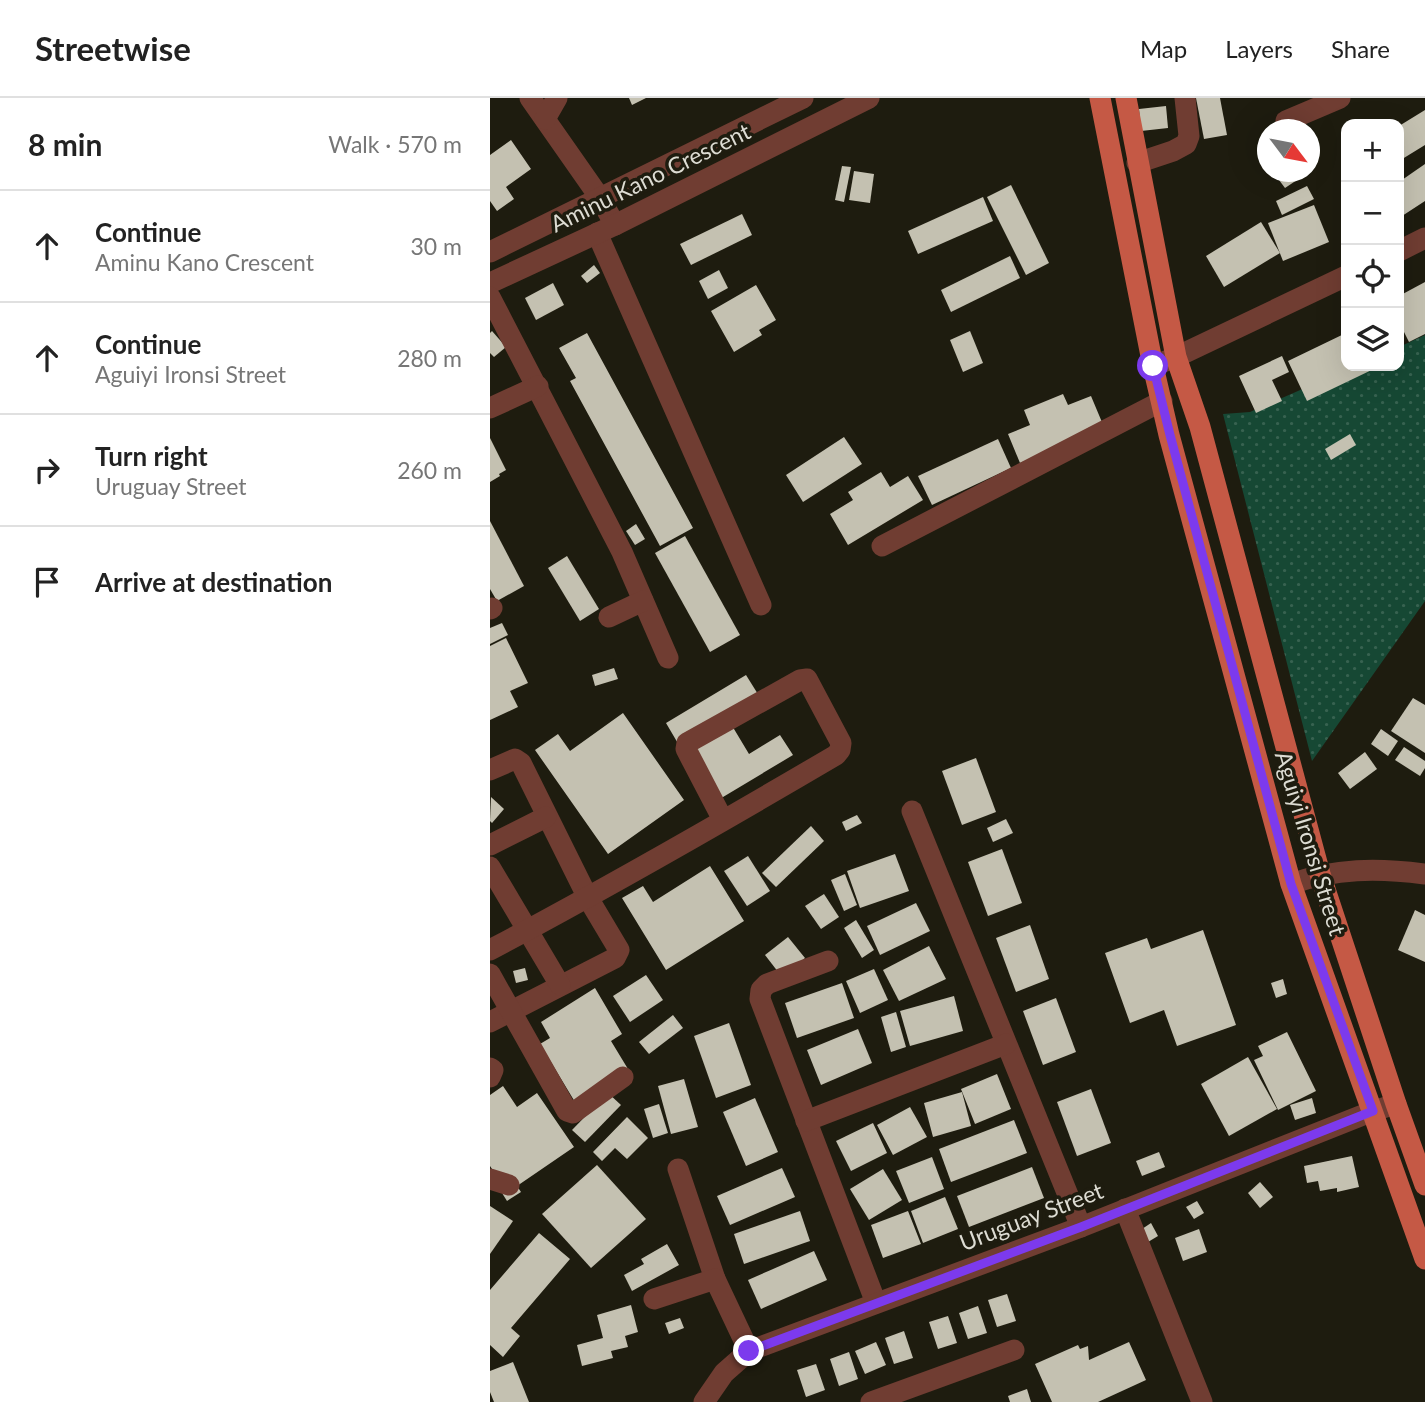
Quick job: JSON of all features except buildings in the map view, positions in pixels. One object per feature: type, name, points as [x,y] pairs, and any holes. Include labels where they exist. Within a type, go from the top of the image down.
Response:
[{"type":"main road","points":[[1100,98],[1162,401]]},
{"type":"main road","points":[[1126,98],[1175,357]]},
{"type":"main road","name":"Aguiyi Ironsi Street","points":[[1175,357],[1200,427],[1320,874],[1425,1185]]},
{"type":"main road","name":"Aguiyi Ironsi Street","points":[[1162,401],[1291,884],[1425,1259]]},
{"type":"street","points":[[530,98],[600,198],[606,229],[761,605]]},
{"type":"street","points":[[545,119],[557,98]]},
{"type":"street","name":"Aminu Kano Crescent","points":[[490,252],[803,98]]},
{"type":"street","name":"Aminu Kano Crescent","points":[[490,283],[606,229],[869,98]]},
{"type":"street","points":[[1137,163],[1186,144],[1189,136],[1185,98]]},
{"type":"street","points":[[1291,119],[1340,98]]},
{"type":"street","points":[[1404,248],[1425,238]]},
{"type":"street","points":[[1153,366],[1341,278]]},
{"type":"street","points":[[490,297],[622,552],[667,658]]},
{"type":"street","points":[[490,408],[538,386]]},
{"type":"street","points":[[882,546],[1162,401]]},
{"type":"street","points":[[609,617],[643,601]]},
{"type":"street","points":[[490,950],[588,898],[723,820],[840,750],[841,743],[807,679],[800,680],[687,743],[685,750],[723,820]]},
{"type":"street","points":[[490,770],[515,758],[521,763],[546,817],[619,952],[615,958],[490,1022]]},
{"type":"street","points":[[912,811],[1081,1227]]},
{"type":"street","points":[[490,845],[546,817]]},
{"type":"street","points":[[490,867],[561,985]]},
{"type":"street","points":[[1291,884],[1320,874],[1387,869],[1425,874]]},
{"type":"street","points":[[828,961],[767,984],[761,990],[760,999],[876,1303]]},
{"type":"street","points":[[490,974],[568,1112],[573,1113],[623,1077]]},
{"type":"street","points":[[806,1121],[1006,1044]]},
{"type":"street","points":[[490,1068],[493,1070],[490,1077]]},
{"type":"street","name":"Uruguay Street","points":[[704,1402],[724,1373],[749,1351],[1081,1227],[1396,1104]]},
{"type":"street","points":[[678,1169],[715,1279],[749,1351]]},
{"type":"street","points":[[1125,1209],[1202,1402]]},
{"type":"street","points":[[654,1299],[715,1279]]},
{"type":"street","points":[[871,1402],[1014,1350]]},
{"type":"green space","points":[[1425,335],[1425,601],[1312,761],[1223,414],[1250,412],[1344,371],[1404,371],[1404,345]]},
{"type":"route","points":[[749,1351],[1081,1227],[1373,1111],[1291,884],[1153,366]]}]
